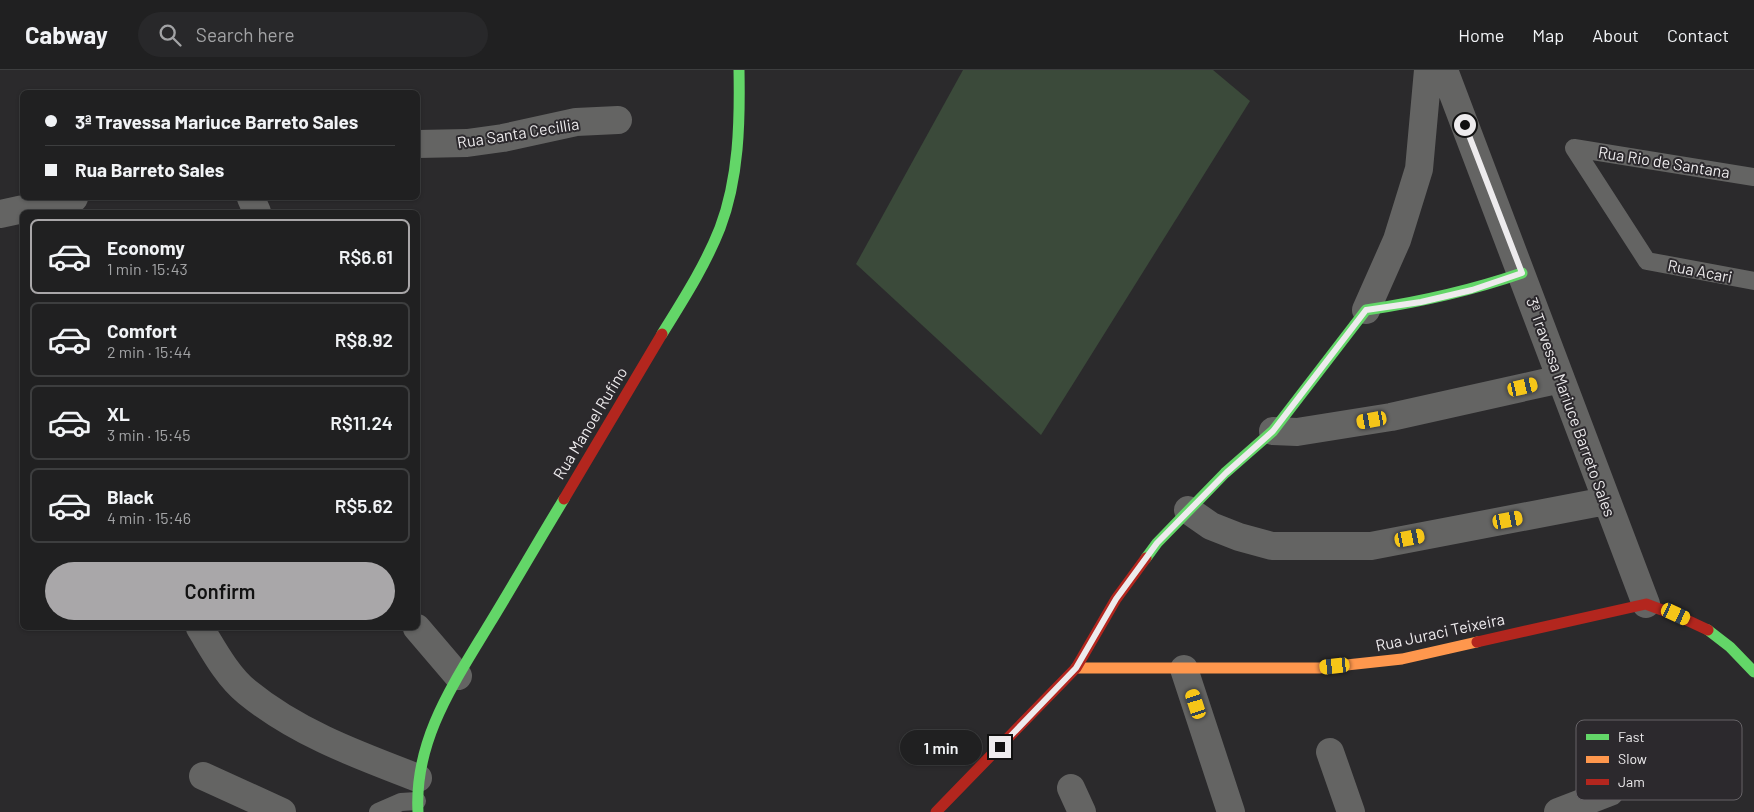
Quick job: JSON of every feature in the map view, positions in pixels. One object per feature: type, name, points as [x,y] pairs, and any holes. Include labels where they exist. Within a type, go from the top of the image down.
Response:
[{"type":"street","name":"Rua Manoel Rufino","points":[[418,797],[423,751],[432,724],[458,676],[705,262],[724,217],[733,174],[740,122],[739,70]]},
{"type":"street","points":[[936,812],[1076,668],[1134,572],[1157,543],[1226,473],[1273,431],[1366,310],[1397,240],[1419,169],[1428,70]]},
{"type":"street","name":"3ª Travessa Mariuce Barreto Sales","points":[[1444,70],[1646,604]]},
{"type":"street","name":"Rua Santa Cecillia","points":[[420,144],[467,143],[503,138],[576,122],[618,120]]},
{"type":"street","points":[[0,214],[65,200]]},
{"type":"street","points":[[1366,310],[1421,302],[1472,290],[1522,273]]},
{"type":"street","points":[[1273,431],[1297,432],[1391,417],[1561,379]]},
{"type":"street","points":[[1188,510],[1211,526],[1272,546],[1371,546],[1606,502]]},
{"type":"street","points":[[1646,604],[1676,614],[1709,630],[1735,649],[1754,672]]},
{"type":"street","name":"Rua Juraci Teixeira","points":[[1076,668],[1319,668],[1402,659],[1646,604]]},
{"type":"street","points":[[201,630],[222,663],[246,692],[291,723],[346,750],[418,797]]},
{"type":"street","points":[[419,630],[458,676]]},
{"type":"street","points":[[1184,668],[1231,812]]},
{"type":"street","points":[[1330,752],[1351,812]]},
{"type":"street","points":[[203,776],[282,812]]},
{"type":"street","points":[[1070,788],[1082,812]]},
{"type":"street","points":[[1572,809],[1592,800]]},
{"type":"lane","name":"Rua Rio de Santana","points":[[1647,261],[1574,148],[1754,177]]},
{"type":"lane","name":"Rua Acari","points":[[1647,261],[1754,281]]},
{"type":"lane","points":[[378,812],[418,797]]},
{"type":"green space","points":[[963,70],[1213,70],[1250,101],[1041,435],[856,264]]},
{"type":"traffic: fast","points":[[662,334],[708,256],[726,209],[735,170],[737,150],[739,70]]},
{"type":"traffic: fast","points":[[1146,558],[1157,543],[1225,473],[1273,431],[1366,310],[1445,295],[1522,273]]},
{"type":"traffic: fast","points":[[418,812],[418,786],[422,761],[439,713],[450,690],[564,499]]},
{"type":"traffic: fast","points":[[1708,630],[1730,647],[1754,672]]},
{"type":"traffic: slow","points":[[1076,668],[1319,668],[1402,659],[1477,642]]},
{"type":"traffic: jam","points":[[564,499],[662,334]]},
{"type":"traffic: jam","points":[[936,812],[1076,668],[1116,599],[1146,558]]},
{"type":"traffic: jam","points":[[1477,642],[1646,604],[1708,630]]},
{"type":"route","points":[[1000,747],[1076,668],[1116,599],[1157,543],[1226,473],[1273,431],[1308,388],[1366,310],[1421,302],[1472,290],[1522,273],[1465,125]]}]
